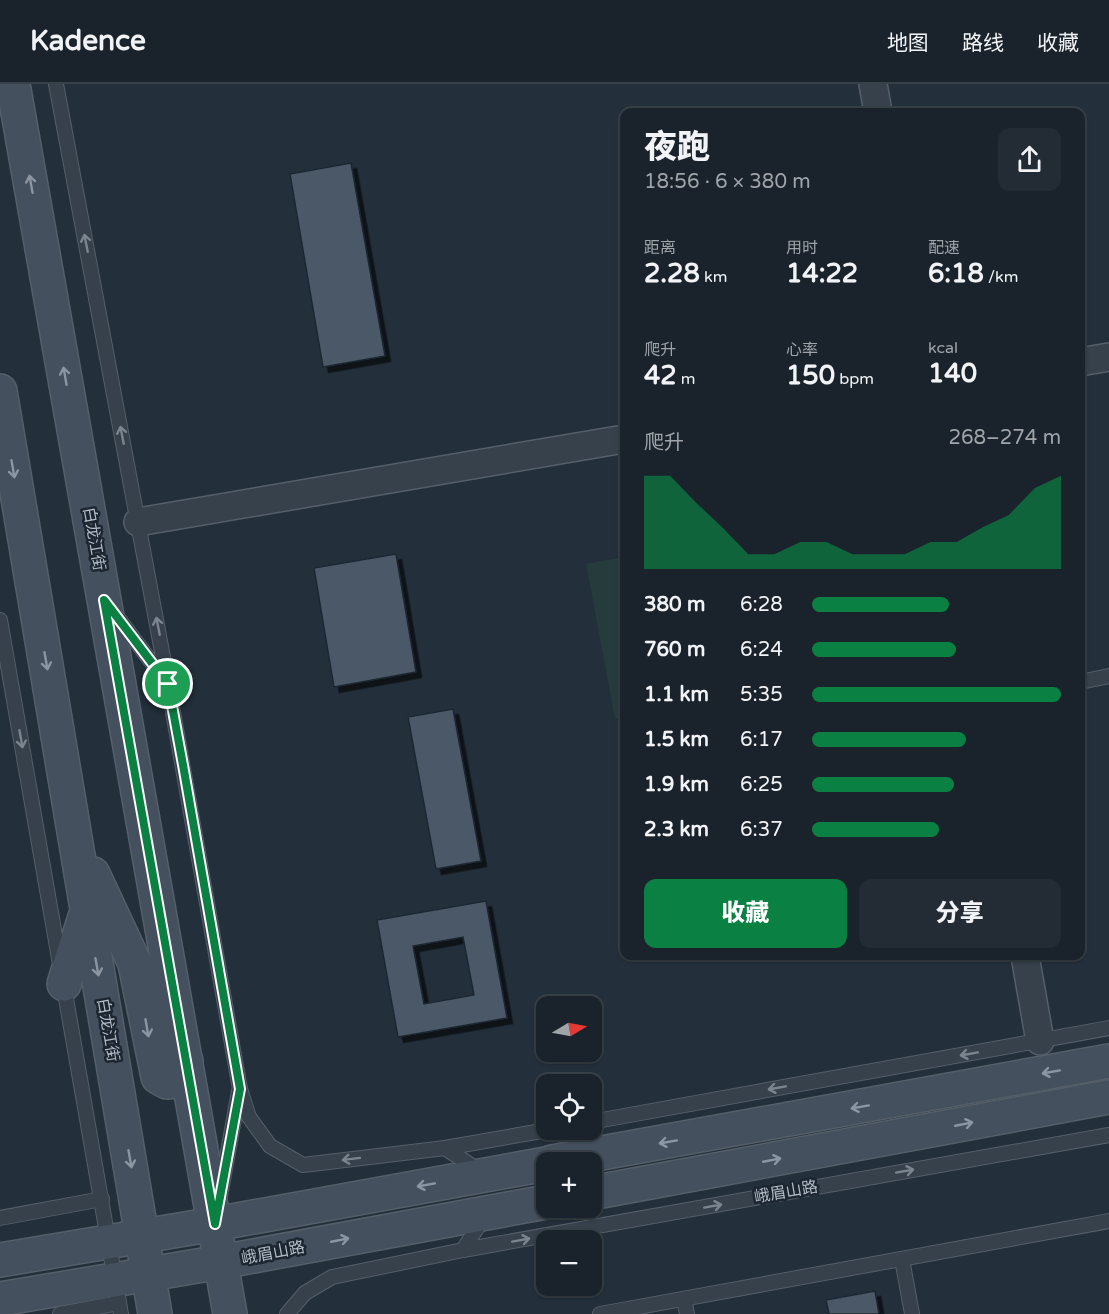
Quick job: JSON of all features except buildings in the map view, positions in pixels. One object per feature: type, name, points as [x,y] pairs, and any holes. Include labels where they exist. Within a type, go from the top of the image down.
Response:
[{"type":"main road","name":"白龙江街","points":[[13,84],[230,1314]]},
{"type":"main road","name":"白龙江街","points":[[0,391],[155,1314]]},
{"type":"main road","points":[[75,837],[135,964],[158,1077],[167,1083],[178,1081],[186,1072],[186,1061]]},
{"type":"main road","points":[[64,984],[87,909]]},
{"type":"main road","points":[[602,1153],[1109,1061]]},
{"type":"main road","name":"峨眉山路","points":[[602,1191],[1109,1097]]},
{"type":"main road","points":[[0,1260],[536,1166]]},
{"type":"main road","name":"峨眉山路","points":[[0,1299],[118,1299],[148,1273],[221,1263],[536,1204]]},
{"type":"street","points":[[873,84],[877,108]]},
{"type":"street","points":[[1085,361],[1109,357]]},
{"type":"street","points":[[138,522],[620,440]]},
{"type":"street","points":[[1026,960],[1040,1041]]},
{"type":"lane","points":[[56,84],[168,684],[240,1089],[249,1117],[270,1146],[303,1165],[445,1148],[536,1132]]},
{"type":"lane","points":[[104,600],[168,684]]},
{"type":"lane","points":[[0,622],[110,1241],[118,1299],[60,1314]]},
{"type":"lane","points":[[1085,681],[1109,676]]},
{"type":"lane","points":[[602,1120],[1109,1028]]},
{"type":"lane","points":[[215,1224],[240,1089]]},
{"type":"lane","name":"峨眉山路","points":[[287,1314],[305,1293],[332,1277],[464,1250],[1109,1135]]},
{"type":"lane","points":[[445,1148],[485,1175]]},
{"type":"lane","points":[[0,1218],[102,1199]]},
{"type":"lane","points":[[464,1250],[487,1213]]},
{"type":"lane","points":[[600,1314],[1109,1221]]},
{"type":"lane","points":[[902,1259],[912,1314]]},
{"type":"lane","points":[[684,1299],[687,1314]]},
{"type":"green space","points":[[620,558],[620,718],[615,719],[586,564]]},
{"type":"route","points":[[104,600],[168,684],[240,1089],[215,1224],[104,600]]}]
